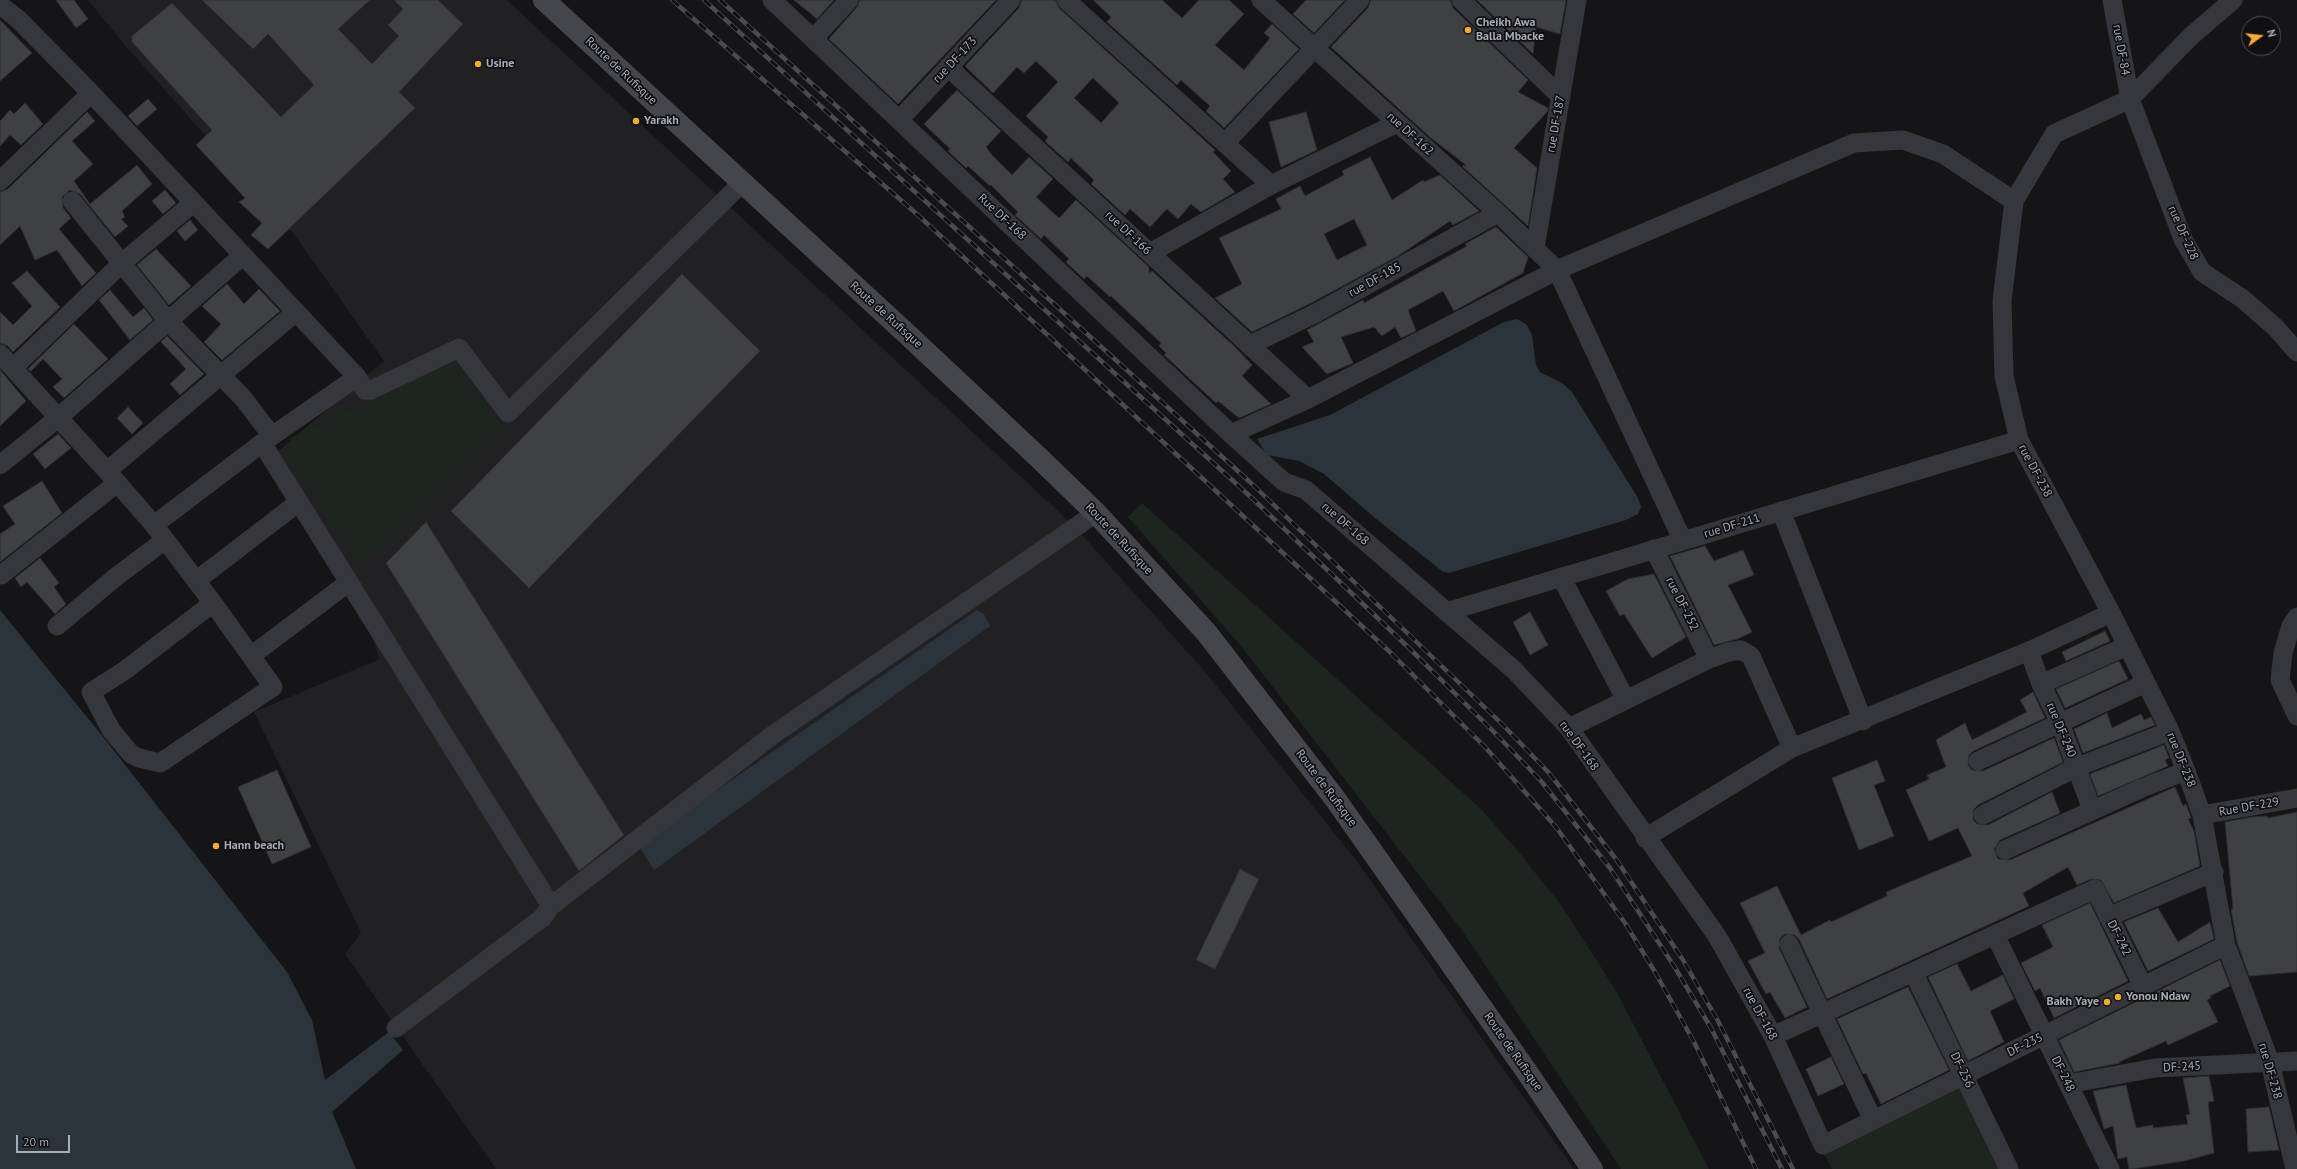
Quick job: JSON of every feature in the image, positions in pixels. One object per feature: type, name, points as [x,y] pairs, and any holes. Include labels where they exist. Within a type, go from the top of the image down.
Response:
[{"type":"main road","name":"Route de Rufisque","points":[[544,0],[908,335],[1096,513],[1206,632],[1336,800],[1527,1072],[1592,1169]]},
{"type":"street","name":"Rue DF-168","points":[[772,0],[1231,434]]},
{"type":"street","points":[[813,39],[849,0]]},
{"type":"street","name":"rue DF-173","points":[[899,120],[1011,0]]},
{"type":"street","points":[[1066,0],[1271,185]]},
{"type":"street","name":"rue DF-162","points":[[1261,0],[1498,213],[1557,270]]},
{"type":"street","points":[[1225,143],[1360,0]]},
{"type":"street","points":[[1461,0],[1561,97]]},
{"type":"street","name":"rue DF-187","points":[[1535,248],[1577,0]]},
{"type":"street","name":"rue DF-84","points":[[2112,0],[2130,99]]},
{"type":"street","points":[[1231,434],[1308,399],[1557,270],[1854,142],[1903,140],[1943,154],[2014,201],[2054,134],[2130,99],[2190,37],[2233,0]]},
{"type":"street","points":[[0,5],[18,19],[91,93],[193,204],[357,377],[365,390],[372,390],[459,348],[508,413],[742,183]]},
{"type":"street","name":"rue DF-166","points":[[948,67],[1308,399]]},
{"type":"street","points":[[0,181],[91,93]]},
{"type":"street","name":"rue DF-228","points":[[2130,99],[2183,239],[2202,272],[2243,299],[2276,328],[2297,352]]},
{"type":"street","points":[[1150,254],[1271,185],[1397,123]]},
{"type":"street","points":[[72,201],[168,321],[243,398],[267,440],[299,502],[550,906]]},
{"type":"street","name":"rue DF-238","points":[[2014,201],[2002,301],[2004,376],[2018,440],[2111,613],[2170,731],[2186,771],[2202,815],[2214,872],[2226,945],[2270,1062],[2295,1169]]},
{"type":"street","points":[[13,368],[121,264],[193,204]]},
{"type":"street","name":"rue DF-185","points":[[1250,345],[1316,313],[1498,213]]},
{"type":"street","points":[[0,465],[59,417],[242,256]]},
{"type":"street","points":[[1557,270],[1683,541]]},
{"type":"street","points":[[0,575],[112,477],[220,376],[296,312]]},
{"type":"street","points":[[0,354],[59,417],[154,525],[214,603],[273,687],[160,763],[148,761],[131,754],[112,730],[91,692],[93,689],[124,671],[214,603]]},
{"type":"street","points":[[154,525],[267,440],[357,377]]},
{"type":"street","name":"rue DF-168","points":[[1231,434],[1284,482],[1306,490],[1514,670],[1569,728],[1645,838],[1717,936],[1773,1036],[1823,1145]]},
{"type":"street","name":"rue DF-211","points":[[1446,612],[2018,440]]},
{"type":"street","points":[[197,580],[299,502]]},
{"type":"street","points":[[1781,512],[1863,720]]},
{"type":"street","points":[[396,1028],[542,918],[550,906],[774,734],[1096,513]]},
{"type":"street","points":[[57,626],[117,576],[165,540]]},
{"type":"street","name":"rue DF-252","points":[[1654,549],[1709,659]]},
{"type":"street","points":[[1561,577],[1626,700]]},
{"type":"street","points":[[251,656],[349,582]]},
{"type":"street","points":[[1645,838],[1792,748],[2029,651],[2111,613]]},
{"type":"street","points":[[2297,617],[2291,626],[2283,653],[2280,680],[2297,716]]},
{"type":"street","points":[[2041,684],[2127,646]]},
{"type":"street","points":[[1569,728],[1709,659],[1728,652],[1740,650],[1751,656],[1792,748]]},
{"type":"street","name":"rue DF-240","points":[[2029,651],[2041,684],[2060,723],[2092,810]]},
{"type":"street","points":[[1978,761],[2146,683]]},
{"type":"street","points":[[1983,815],[2077,767],[2170,731]]},
{"type":"street","points":[[2005,850],[2092,810],[2186,771]]},
{"type":"street","name":"Rue DF-229","points":[[2202,815],[2297,798]]},
{"type":"street","points":[[2108,917],[2214,872]]},
{"type":"street","name":"DF-242","points":[[1995,935],[2094,889],[2143,986]]},
{"type":"street","points":[[1773,1036],[1995,935]]},
{"type":"street","name":"DF-248","points":[[1995,935],[2110,1169]]},
{"type":"street","points":[[1789,944],[1873,1120]]},
{"type":"street","name":"DF-235","points":[[1823,1145],[2226,945]]},
{"type":"street","name":"DF-256","points":[[1913,972],[2009,1169]]},
{"type":"street","name":"DF-245","points":[[2068,1084],[2154,1068],[2297,1061]]},
{"type":"shaded area","points":[[88,0],[507,0],[1074,526],[1202,668],[1356,860],[1574,1169],[496,1169],[345,954],[361,933],[254,712],[380,659],[353,585],[270,458],[384,361],[296,237],[124,44]]},
{"type":"shaded area","points":[[1517,319],[1527,325],[1532,335],[1536,365],[1540,372],[1562,383],[1572,392],[1638,498],[1641,507],[1638,514],[1626,520],[1449,573],[1442,571],[1375,518],[1324,474],[1299,461],[1267,455],[1257,439],[1330,415],[1504,322]]},
{"type":"shaded area","points":[[452,360],[504,429],[428,508],[360,567],[286,457],[291,438]]},
{"type":"shaded area","points":[[1142,503],[1481,809],[1517,850],[1561,905],[1615,989],[1709,1169],[1621,1169],[1461,929],[1241,646],[1128,517]]},
{"type":"shaded area","points":[[0,610],[108,743],[287,972],[312,1020],[325,1080],[389,1032],[403,1050],[332,1112],[356,1169],[0,1169]]},
{"type":"shaded area","points":[[977,610],[984,614],[990,626],[654,870],[638,845]]},
{"type":"shaded area","points":[[1962,1082],[2006,1169],[1832,1169],[1824,1153]]},
{"type":"building","points":[[56,0],[74,0],[88,19],[76,28]]},
{"type":"building","points":[[202,0],[370,0],[338,29],[372,64],[399,36],[388,25],[403,9],[394,0],[438,0],[463,24],[399,92],[415,108],[268,249],[251,235],[262,223],[239,202],[245,198],[196,145],[212,130],[132,42],[132,36],[172,3],[281,117],[314,85],[268,34],[253,49]]},
{"type":"building","points":[[794,0],[834,0],[817,19]]},
{"type":"building","points":[[860,0],[996,0],[898,104],[829,39],[857,7]]},
{"type":"building","points":[[1022,0],[1055,0],[1059,8],[1215,150],[1213,152],[1231,171],[1223,179],[1235,192],[1201,212],[1191,204],[1178,219],[1167,209],[1150,227],[1130,209],[1125,215],[1091,184],[1094,180],[1071,158],[1068,162],[1045,141],[1048,137],[1026,116],[1058,82],[1036,61],[1024,73],[1017,67],[993,93],[965,66],[1019,8]],"holes":[[[1093,78],[1119,103],[1101,123],[1074,98]]]},
{"type":"building","points":[[1093,0],[1162,0],[1182,18],[1199,0],[1229,0],[1244,14],[1215,45],[1244,70],[1270,38],[1264,33],[1272,24],[1299,49],[1224,128],[1206,111],[1210,106],[1181,80],[1177,85],[1107,22],[1111,17]]},
{"type":"building","points":[[1306,0],[1345,0],[1314,33],[1293,14]]},
{"type":"building","points":[[1371,0],[1450,0],[1453,8],[1528,80],[1518,92],[1548,108],[1547,112],[1514,148],[1537,168],[1528,226],[1462,166],[1466,165],[1431,138],[1331,47],[1368,8]]},
{"type":"building","points":[[1477,0],[1566,0],[1560,34],[1536,27],[1533,54]]},
{"type":"building","points":[[0,20],[32,53],[0,81]]},
{"type":"building","points":[[957,90],[1001,131],[986,147],[1012,175],[1029,157],[1053,179],[1036,197],[1059,218],[1076,200],[1149,267],[1149,273],[1152,271],[1236,348],[1252,365],[1242,376],[1271,404],[1239,418],[1218,401],[1216,403],[1164,355],[1166,353],[1159,346],[1161,343],[1111,296],[1110,297],[1087,276],[1084,279],[1066,262],[1069,259],[1044,235],[1041,239],[1015,215],[1018,212],[991,185],[990,186],[968,166],[966,168],[948,151],[950,149],[924,124]]},
{"type":"building","points":[[148,99],[157,109],[137,126],[128,116]]},
{"type":"building","points":[[25,103],[43,124],[21,145],[10,135],[0,146],[0,121],[10,110],[14,114]]},
{"type":"building","points":[[87,112],[95,121],[72,141],[93,164],[74,181],[90,204],[137,165],[152,184],[122,211],[125,217],[121,219],[128,226],[115,237],[80,194],[70,190],[62,197],[63,208],[71,218],[59,229],[96,273],[82,286],[57,250],[35,260],[20,226],[0,245],[0,192],[8,189]]},
{"type":"building","points":[[1306,112],[1317,150],[1281,167],[1269,122]]},
{"type":"building","points":[[1370,157],[1392,200],[1423,180],[1424,182],[1440,175],[1479,211],[1453,225],[1450,221],[1398,256],[1311,303],[1252,332],[1215,298],[1242,284],[1219,238],[1281,209],[1276,199],[1300,186],[1305,196],[1344,175],[1342,171]],"holes":[[[1354,219],[1367,245],[1337,260],[1324,234]]]},
{"type":"building","points":[[165,190],[176,203],[163,214],[152,201]]},
{"type":"building","points":[[190,220],[198,230],[185,241],[177,231]]},
{"type":"building","points":[[1496,227],[1528,257],[1523,273],[1454,311],[1443,291],[1408,310],[1416,331],[1401,338],[1395,327],[1382,336],[1374,327],[1341,337],[1353,363],[1327,374],[1302,347],[1314,342],[1307,330],[1363,300],[1364,303],[1467,246],[1465,244]]},
{"type":"building","points":[[156,249],[191,286],[169,305],[137,265]]},
{"type":"building","points":[[27,271],[60,307],[13,352],[8,346],[0,343],[0,312],[13,325],[32,306],[12,283]]},
{"type":"building","points":[[682,274],[760,351],[529,588],[451,511]]},
{"type":"building","points":[[227,284],[244,304],[259,289],[280,311],[222,360],[204,342],[221,324],[202,306]]},
{"type":"building","points":[[110,290],[133,317],[144,308],[153,320],[130,340],[99,300]]},
{"type":"building","points":[[74,324],[108,359],[64,398],[53,387],[62,379],[43,359],[31,371],[28,369]]},
{"type":"building","points":[[167,336],[204,374],[180,395],[170,384],[186,369],[161,342]]},
{"type":"building","points":[[0,370],[26,401],[0,426]]},
{"type":"building","points":[[128,407],[143,423],[132,434],[117,418]]},
{"type":"building","points":[[58,434],[71,448],[45,469],[33,454]]},
{"type":"building","points":[[42,481],[62,513],[0,562],[0,534],[15,524],[3,506]]},
{"type":"building","points":[[426,522],[624,835],[579,871],[386,563]]},
{"type":"building","points":[[1705,546],[1714,561],[1743,550],[1754,575],[1728,585],[1752,632],[1737,639],[1714,645],[1670,556]]},
{"type":"building","points":[[40,558],[59,583],[54,587],[66,604],[55,614],[27,582],[21,587],[15,578]]},
{"type":"building","points":[[1654,574],[1686,637],[1652,658],[1624,614],[1620,616],[1606,591],[1628,579]]},
{"type":"building","points":[[1530,612],[1548,645],[1530,655],[1513,622]]},
{"type":"building","points":[[2105,631],[2110,641],[2066,661],[2062,652]]},
{"type":"building","points":[[2119,661],[2128,679],[2065,708],[2056,689]]},
{"type":"building","points":[[2033,692],[2045,718],[1973,751],[1969,755],[1968,765],[1972,770],[1983,771],[2054,738],[2063,762],[1978,805],[1974,809],[1973,820],[1977,824],[1988,825],[2052,792],[2060,813],[2000,840],[1994,849],[1998,859],[2010,860],[2175,787],[2183,806],[2186,804],[2191,818],[2188,819],[2194,831],[2200,866],[2114,903],[2101,880],[2091,879],[2077,885],[2068,867],[2023,893],[2029,906],[1827,999],[1799,939],[1795,935],[1785,934],[1780,938],[1779,948],[1807,1007],[1785,1018],[1770,992],[1766,994],[1748,961],[1765,953],[1740,903],[1777,886],[1801,935],[1830,920],[1831,922],[1887,896],[1886,892],[1972,856],[1958,828],[1929,841],[1906,790],[1929,779],[1927,775],[1946,767],[1936,740],[1965,723],[1972,740],[2027,712],[2020,700]]},
{"type":"building","points":[[2107,713],[2112,728],[2141,714],[2144,720],[2151,717],[2155,725],[2083,753],[2074,729]]},
{"type":"building","points":[[2164,745],[2169,758],[2165,760],[2168,766],[2098,796],[2090,774]]},
{"type":"building","points":[[1877,760],[1885,781],[1874,785],[1894,836],[1859,850],[1832,778]]},
{"type":"building","points":[[277,770],[311,847],[272,864],[238,787]]},
{"type":"building","points":[[2297,812],[2297,972],[2249,976],[2237,942],[2231,909],[2233,909],[2225,822],[2252,817],[2267,816],[2268,818]]},
{"type":"building","points":[[1240,869],[1259,879],[1215,969],[1196,960]]},
{"type":"building","points":[[2090,903],[2128,981],[2054,1018],[2040,988],[2035,991],[2021,963],[2053,947],[2042,925]]},
{"type":"building","points":[[2158,908],[2178,942],[2210,922],[2214,939],[2148,971],[2124,922]]},
{"type":"building","points":[[2220,960],[2230,986],[2210,996],[2211,998],[2207,1000],[2218,1022],[2168,1045],[2166,1041],[2119,1062],[2120,1063],[2074,1072],[2059,1040]]},
{"type":"building","points":[[1957,964],[1971,991],[2003,975],[2014,999],[1990,1011],[2004,1042],[1968,1061],[1928,977]]},
{"type":"building","points":[[1908,987],[1949,1070],[1881,1104],[1866,1073],[1863,1074],[1837,1019]]},
{"type":"building","points":[[1831,1057],[1844,1084],[1818,1096],[1806,1069]]},
{"type":"building","points":[[2209,1076],[2214,1101],[2208,1102],[2214,1153],[2184,1161],[2132,1169],[2129,1169],[2127,1157],[2118,1159],[2113,1126],[2104,1129],[2093,1091],[2126,1085],[2136,1128],[2153,1125],[2153,1128],[2188,1124],[2186,1115],[2190,1114],[2183,1078]]},
{"type":"building","points":[[2269,1107],[2279,1150],[2248,1152],[2246,1109]]},
{"type":"railway","points":[[672,0],[919,216],[1391,653],[1485,747],[1556,827],[1625,923],[1655,972],[1694,1042],[1756,1169]]},
{"type":"railway","points":[[704,0],[1253,499],[1410,649],[1541,781],[1610,868],[1674,966],[1711,1028],[1782,1169]]},
{"type":"railway","points":[[720,0],[1251,483],[1502,724],[1549,773],[1616,859],[1683,960],[1718,1021],[1793,1169]]},
{"type":"place","name":"Cheikh Awa Balla Mbacke","points":[[1468,30]]},
{"type":"place","name":"Usine","points":[[478,64]]},
{"type":"place","name":"Yarakh","points":[[636,121]]},
{"type":"place","name":"Hann beach","points":[[216,846]]},
{"type":"place","name":"Yonou Ndaw","points":[[2118,997]]},
{"type":"place","name":"Bakh Yaye","points":[[2107,1002]]}]
